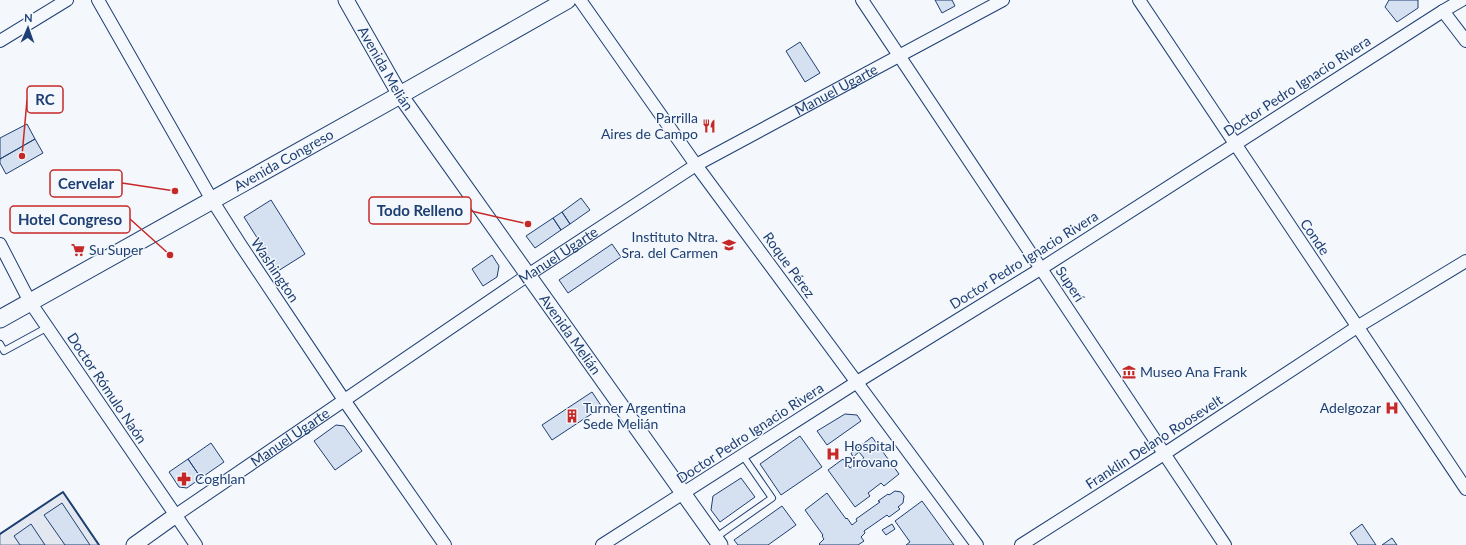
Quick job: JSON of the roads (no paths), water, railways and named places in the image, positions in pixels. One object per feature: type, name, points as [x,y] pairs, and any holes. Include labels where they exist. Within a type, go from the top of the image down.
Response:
[{"type":"main road","name":"Avenida Congreso","points":[[0,319],[567,0]]},
{"type":"street","points":[[0,40],[67,0]]},
{"type":"street","name":"Washington","points":[[98,0],[212,200],[344,400],[445,545]]},
{"type":"street","name":"Avenida Melián","points":[[346,0],[400,95],[718,541]]},
{"type":"street","name":"Roque Pérez","points":[[580,0],[696,164],[977,545]]},
{"type":"street","name":"Superí","points":[[862,0],[1042,268],[1225,545]]},
{"type":"street","name":"Manuel Ugarte","points":[[134,545],[528,274],[696,164],[1003,0]]},
{"type":"street","name":"Conde","points":[[1139,0],[1466,489]]},
{"type":"street","name":"Doctor Pedro Ignacio Rivera","points":[[602,545],[857,382],[1042,268],[1443,10],[1462,0]]},
{"type":"street","points":[[1443,10],[1466,41]]},
{"type":"street","name":"Doctor Rómulo Naón","points":[[0,244],[30,302],[196,545]]},
{"type":"street","name":"Franklin Delano Roosevelt","points":[[1021,545],[1164,454],[1357,327],[1466,261]]},
{"type":"lane","points":[[0,344],[4,351],[48,327]]},
{"type":"lane","points":[[718,541],[772,498],[743,456]]},
{"type":"place","name":"Parrilla Aires de Campo","points":[[709,126]]},
{"type":"place","name":"RC","points":[[22,156]]},
{"type":"place","name":"Cervelar","points":[[175,191]]},
{"type":"place","name":"Todo Relleno","points":[[528,224]]},
{"type":"place","name":"Instituto Ntra. Sra. del Carmen","points":[[729,245]]},
{"type":"place","name":"Su Super","points":[[78,250]]},
{"type":"place","name":"Hotel Congreso","points":[[170,255]]},
{"type":"place","name":"Museo Ana Frank","points":[[1129,372]]},
{"type":"place","name":"Adelgozar","points":[[1392,408]]},
{"type":"place","name":"Turner Argentina Sede Melián","points":[[572,416]]},
{"type":"place","name":"Hospital Pirovano","points":[[833,454]]},
{"type":"place","name":"Coghlan","points":[[184,479]]}]
